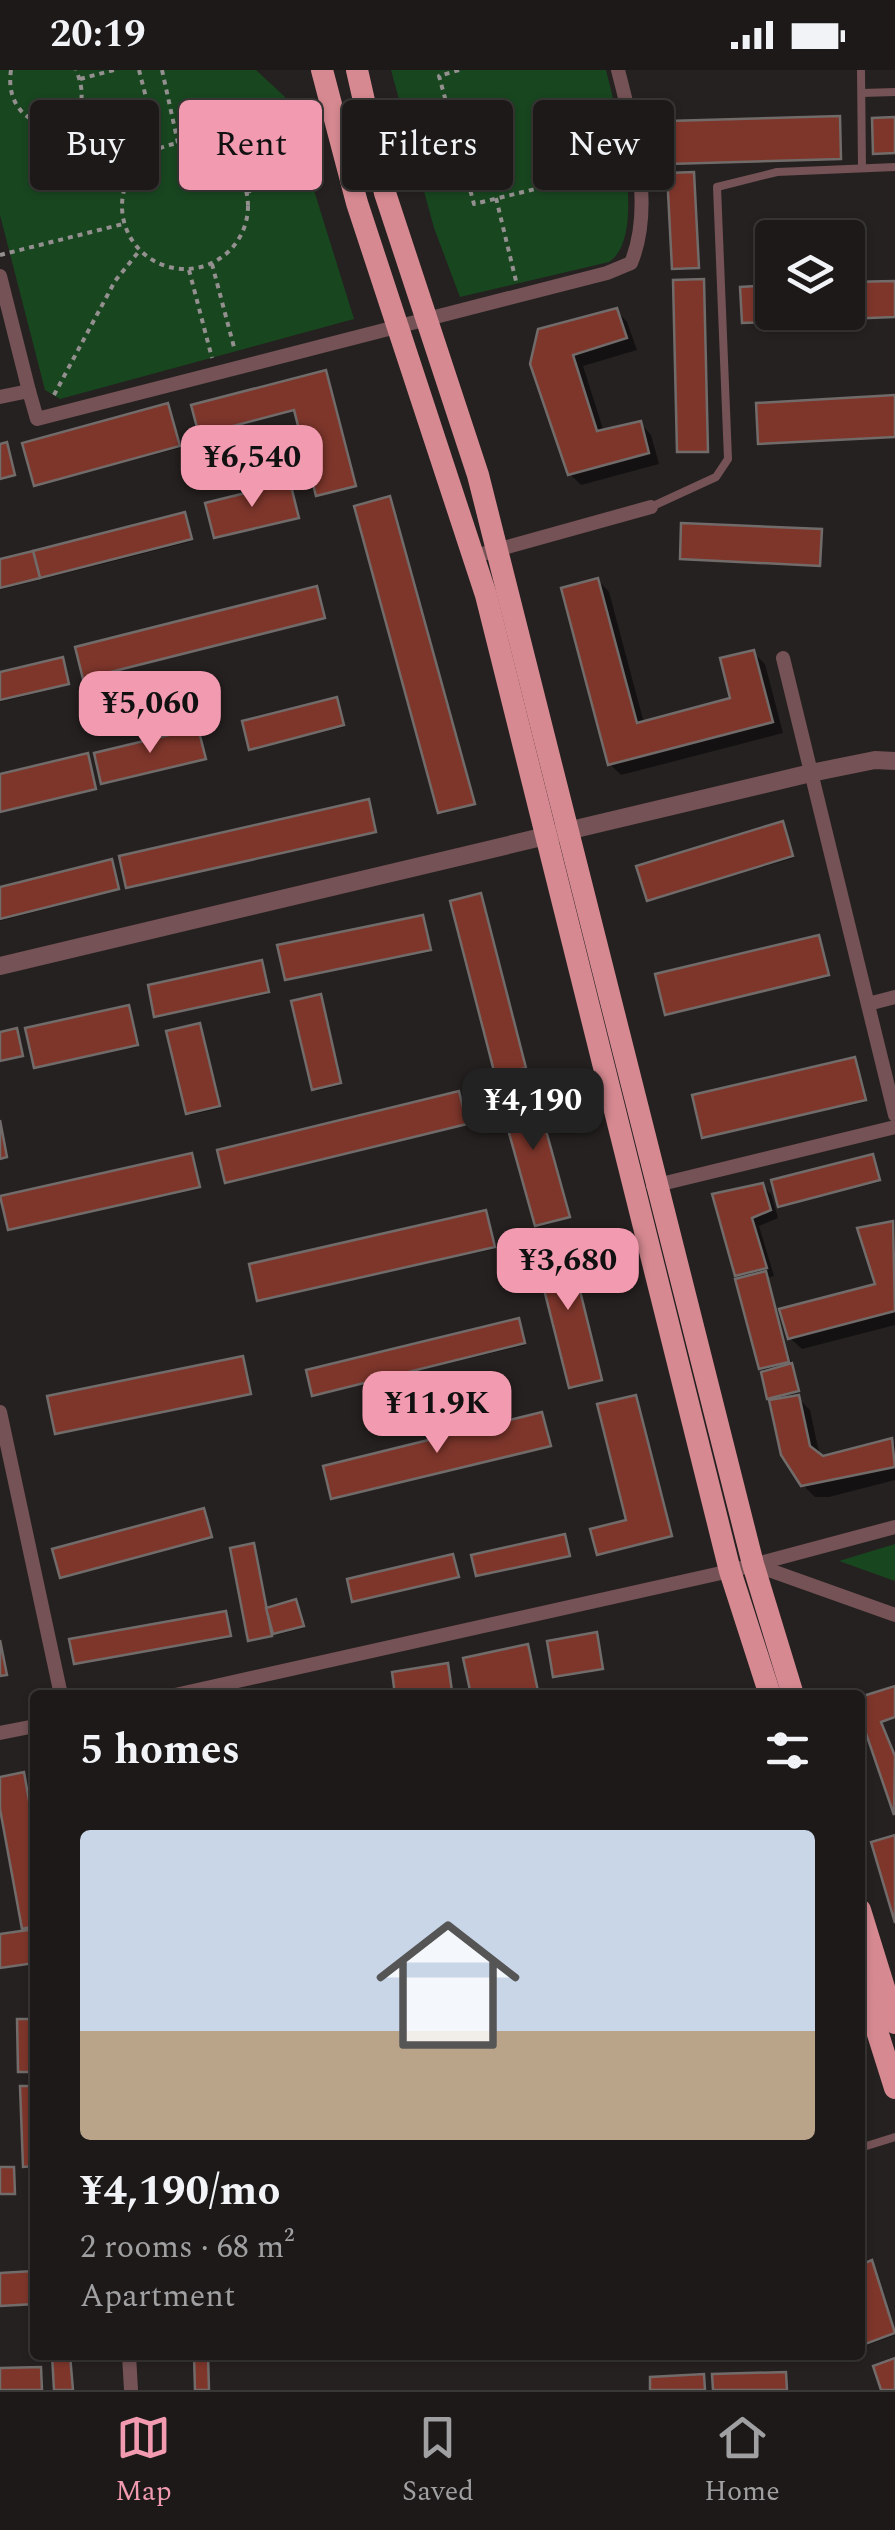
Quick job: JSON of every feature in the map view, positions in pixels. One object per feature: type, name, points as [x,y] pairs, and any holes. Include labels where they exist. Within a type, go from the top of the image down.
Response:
[{"type":"highway","points":[[322,70],[356,203],[398,325],[486,552],[742,1568],[769,1690]]},
{"type":"highway","points":[[357,70],[385,193],[478,475],[486,552]]},
{"type":"highway","points":[[742,1568],[792,1690]]},
{"type":"highway","points":[[865,1937],[895,2088]]},
{"type":"highway","points":[[865,1988],[881,2025]]},
{"type":"street","points":[[0,276],[36,420],[608,274],[630,263],[639,244],[637,148],[618,70]]},
{"type":"street","points":[[0,397],[29,391]]},
{"type":"street","points":[[486,552],[652,507]]},
{"type":"street","points":[[783,658],[895,1115]]},
{"type":"street","points":[[0,966],[811,773],[875,760],[895,761]]},
{"type":"street","points":[[868,1004],[895,997]]},
{"type":"street","points":[[646,1188],[895,1127]]},
{"type":"street","points":[[0,1412],[60,1690]]},
{"type":"street","points":[[196,1690],[742,1568],[895,1527]]},
{"type":"street","points":[[742,1568],[895,1616]]},
{"type":"street","points":[[0,1733],[30,1727]]},
{"type":"street","points":[[129,2360],[131,2390]]},
{"type":"lane","points":[[861,70],[862,168]]},
{"type":"lane","points":[[862,93],[895,92]]},
{"type":"lane","points":[[652,507],[716,476],[728,459],[717,187],[777,172],[895,167]]},
{"type":"lane","points":[[865,2147],[895,2138]]},
{"type":"path","points":[[11,70],[7,98],[19,118],[30,124]]},
{"type":"path","points":[[76,70],[79,100]]},
{"type":"path","points":[[79,79],[114,70]]},
{"type":"path","points":[[138,70],[146,100]]},
{"type":"path","points":[[162,70],[178,144]]},
{"type":"path","points":[[445,100],[438,76],[459,70]]},
{"type":"path","points":[[125,190],[123,224],[140,250],[164,266],[188,269],[212,263],[238,242],[247,221],[246,192],[230,161],[212,148],[178,144],[159,149]]},
{"type":"path","points":[[470,190],[474,204],[533,189]]},
{"type":"path","points":[[246,192],[253,190]]},
{"type":"path","points":[[496,198],[516,283]]},
{"type":"path","points":[[0,256],[123,224]]},
{"type":"path","points":[[54,395],[115,281],[140,250]]},
{"type":"path","points":[[212,263],[235,351]]},
{"type":"path","points":[[188,269],[212,358]]},
{"type":"green space","points":[[0,70],[256,70],[286,100],[179,100],[179,190],[314,190],[354,319],[60,399],[45,390],[0,215]]},
{"type":"green space","points":[[391,70],[606,70],[613,100],[533,100],[533,190],[627,190],[627,227],[621,248],[609,262],[460,297],[424,190],[513,190],[513,100],[399,100]]},
{"type":"green space","points":[[895,1544],[895,1581],[839,1561]]},
{"type":"building","points":[[840,116],[841,159],[674,164],[674,121]]},
{"type":"building","points":[[895,117],[895,153],[873,154],[872,118]]},
{"type":"building","points":[[694,172],[699,268],[672,269],[668,190],[674,190],[674,173]]},
{"type":"building","points":[[704,279],[708,452],[677,452],[673,280]]},
{"type":"building","points":[[895,281],[895,317],[865,318],[865,282]]},
{"type":"building","points":[[755,286],[755,322],[742,323],[740,287]]},
{"type":"building","points":[[617,308],[627,338],[573,355],[597,431],[641,421],[649,453],[568,475],[530,364],[538,329]]},
{"type":"building","points":[[326,370],[356,486],[316,496],[294,410],[199,435],[191,405]]},
{"type":"building","points":[[895,395],[895,437],[758,444],[756,403]]},
{"type":"building","points":[[168,403],[180,446],[34,486],[22,443]]},
{"type":"building","points":[[7,442],[15,475],[0,479],[0,444]]},
{"type":"building","points":[[290,482],[299,518],[214,538],[205,503]]},
{"type":"building","points":[[390,496],[475,804],[438,813],[354,506]]},
{"type":"building","points":[[185,512],[192,539],[40,578],[33,551]]},
{"type":"building","points":[[681,523],[822,529],[820,566],[680,559]]},
{"type":"building","points":[[33,551],[40,578],[0,588],[0,559]]},
{"type":"building","points":[[598,578],[637,723],[730,698],[720,658],[754,650],[773,722],[608,765],[561,588]]},
{"type":"building","points":[[317,586],[325,618],[83,679],[75,647]]},
{"type":"building","points":[[63,657],[69,684],[0,700],[0,672]]},
{"type":"building","points":[[337,697],[344,725],[249,750],[242,721]]},
{"type":"building","points":[[198,728],[206,759],[101,784],[94,753]]},
{"type":"building","points":[[88,753],[96,789],[0,812],[0,774]]},
{"type":"building","points":[[369,799],[376,832],[126,888],[119,856]]},
{"type":"building","points":[[783,821],[793,856],[647,901],[636,866]]},
{"type":"building","points":[[112,859],[119,889],[0,919],[0,887]]},
{"type":"building","points":[[481,893],[526,1068],[495,1075],[450,901]]},
{"type":"building","points":[[423,915],[431,950],[285,980],[277,945]]},
{"type":"building","points":[[819,935],[829,975],[665,1015],[655,974]]},
{"type":"building","points":[[262,960],[269,992],[154,1017],[148,985]]},
{"type":"building","points":[[321,994],[341,1083],[312,1090],[291,1001]]},
{"type":"building","points":[[129,1005],[138,1045],[34,1068],[25,1028]]},
{"type":"building","points":[[200,1023],[220,1106],[186,1114],[166,1031]]},
{"type":"building","points":[[17,1028],[23,1056],[0,1061],[0,1032]]},
{"type":"building","points":[[855,1057],[866,1100],[702,1138],[692,1095]]},
{"type":"building","points":[[532,1080],[570,1217],[535,1226],[497,1090]]},
{"type":"building","points":[[459,1091],[467,1124],[225,1183],[217,1150]]},
{"type":"building","points":[[0,1120],[7,1157],[0,1159]]},
{"type":"building","points":[[192,1153],[200,1187],[8,1230],[0,1196]]},
{"type":"building","points":[[873,1154],[880,1180],[778,1207],[771,1180]]},
{"type":"building","points":[[763,1183],[771,1210],[752,1218],[767,1268],[735,1276],[712,1194]]},
{"type":"building","points":[[486,1210],[495,1247],[257,1301],[249,1264]]},
{"type":"building","points":[[893,1221],[895,1311],[788,1339],[779,1309],[875,1284],[857,1228]]},
{"type":"building","points":[[567,1238],[602,1380],[569,1388],[533,1246]]},
{"type":"building","points":[[766,1271],[789,1362],[759,1369],[735,1279]]},
{"type":"building","points":[[519,1318],[525,1343],[312,1396],[306,1370]]},
{"type":"building","points":[[243,1356],[251,1394],[55,1434],[47,1396]]},
{"type":"building","points":[[792,1363],[799,1391],[767,1399],[761,1372]]},
{"type":"building","points":[[636,1395],[672,1536],[597,1555],[590,1529],[626,1520],[597,1404]]},
{"type":"building","points":[[799,1395],[810,1446],[823,1456],[892,1438],[895,1467],[801,1486],[781,1455],[769,1400]]},
{"type":"building","points":[[542,1412],[551,1446],[331,1499],[323,1466]]},
{"type":"building","points":[[204,1508],[212,1537],[60,1578],[52,1549]]},
{"type":"building","points":[[565,1534],[570,1556],[476,1576],[471,1555]]},
{"type":"building","points":[[254,1543],[272,1636],[248,1641],[230,1548]]},
{"type":"building","points":[[453,1554],[459,1577],[352,1602],[347,1579]]},
{"type":"building","points":[[296,1599],[304,1626],[273,1634],[266,1608]]},
{"type":"building","points":[[226,1611],[231,1636],[74,1664],[69,1639]]},
{"type":"building","points":[[597,1632],[603,1669],[553,1677],[547,1641]]},
{"type":"building","points":[[0,1640],[7,1675],[0,1676]]},
{"type":"building","points":[[528,1644],[538,1690],[470,1690],[463,1658]]},
{"type":"building","points":[[448,1663],[452,1690],[394,1690],[392,1672]]},
{"type":"building","points":[[895,1686],[895,1717],[881,1722],[895,1756],[894,1815],[865,1731],[865,1695]]},
{"type":"building","points":[[24,1772],[30,1806],[30,1927],[22,1929],[0,1809],[0,1777]]},
{"type":"building","points":[[895,1835],[895,1923],[871,1842]]},
{"type":"building","points":[[30,1930],[30,1964],[0,1968],[0,1934]]},
{"type":"building","points":[[17,2019],[30,2019],[30,2072],[18,2072]]},
{"type":"building","points":[[20,2086],[30,2086],[30,2166],[23,2167]]},
{"type":"building","points":[[0,2167],[14,2167],[15,2194],[0,2194]]},
{"type":"building","points":[[872,2260],[895,2333],[865,2344],[865,2263]]},
{"type":"building","points":[[30,2271],[30,2304],[0,2306],[0,2273]]},
{"type":"building","points":[[895,2358],[895,2390],[881,2390],[873,2366]]},
{"type":"building","points":[[52,2360],[70,2360],[73,2390],[54,2390]]},
{"type":"building","points":[[194,2360],[208,2360],[209,2390],[195,2390]]},
{"type":"building","points":[[41,2367],[42,2390],[0,2390],[0,2368]]},
{"type":"building","points":[[786,2372],[787,2390],[713,2390],[712,2374]]},
{"type":"building","points":[[704,2374],[705,2390],[650,2390],[650,2377]]}]
